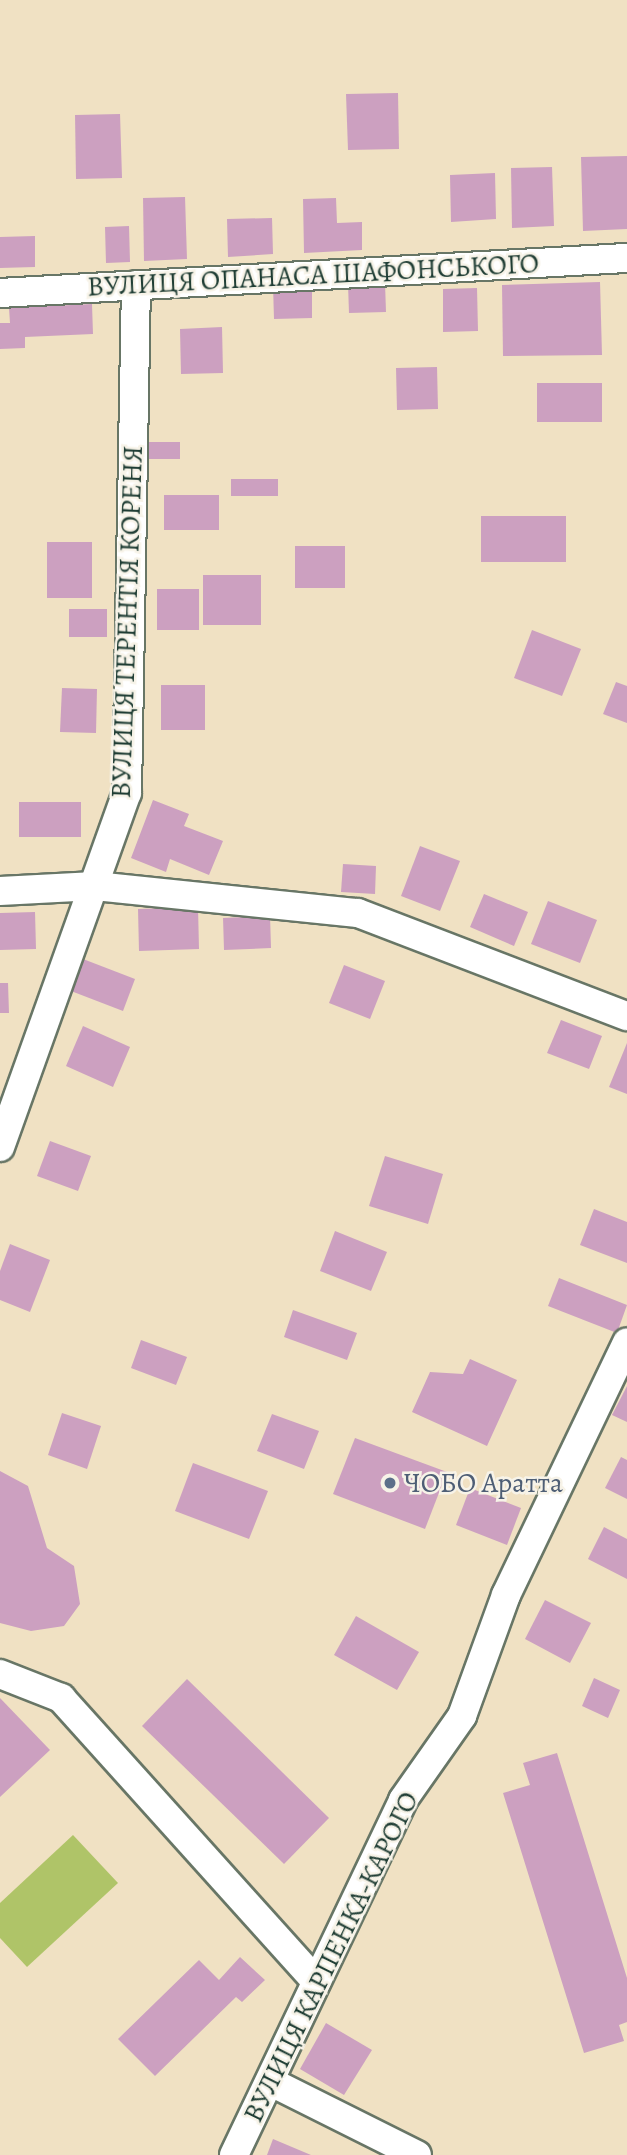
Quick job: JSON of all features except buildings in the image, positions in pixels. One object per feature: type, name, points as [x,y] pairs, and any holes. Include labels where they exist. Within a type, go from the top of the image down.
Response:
[{"type":"street","name":"ВУЛИЦЯ ОПАНАСА ШАФОНСЬКОГО","points":[[0,293],[627,258]]},
{"type":"street","name":"ВУЛИЦЯ ТЕРЕНТІЯ КОРЕНЯ","points":[[0,1147],[127,793],[136,285]]},
{"type":"street","points":[[0,891],[95,886],[358,913],[627,1016]]},
{"type":"street","name":"ВУЛИЦЯ КАРПЕНКА-КАРОГО","points":[[234,2155],[273,2083],[314,1980],[404,1800],[462,1716],[506,1595],[627,1343]]},
{"type":"street","points":[[0,1674],[61,1698],[314,1980]]},
{"type":"street","points":[[273,2083],[417,2155]]},
{"type":"green space","points":[[73,1835],[118,1883],[27,1967],[0,1938],[0,1903]]},
{"type":"place","name":"ЧОБО Аратта","points":[[390,1483]]}]
